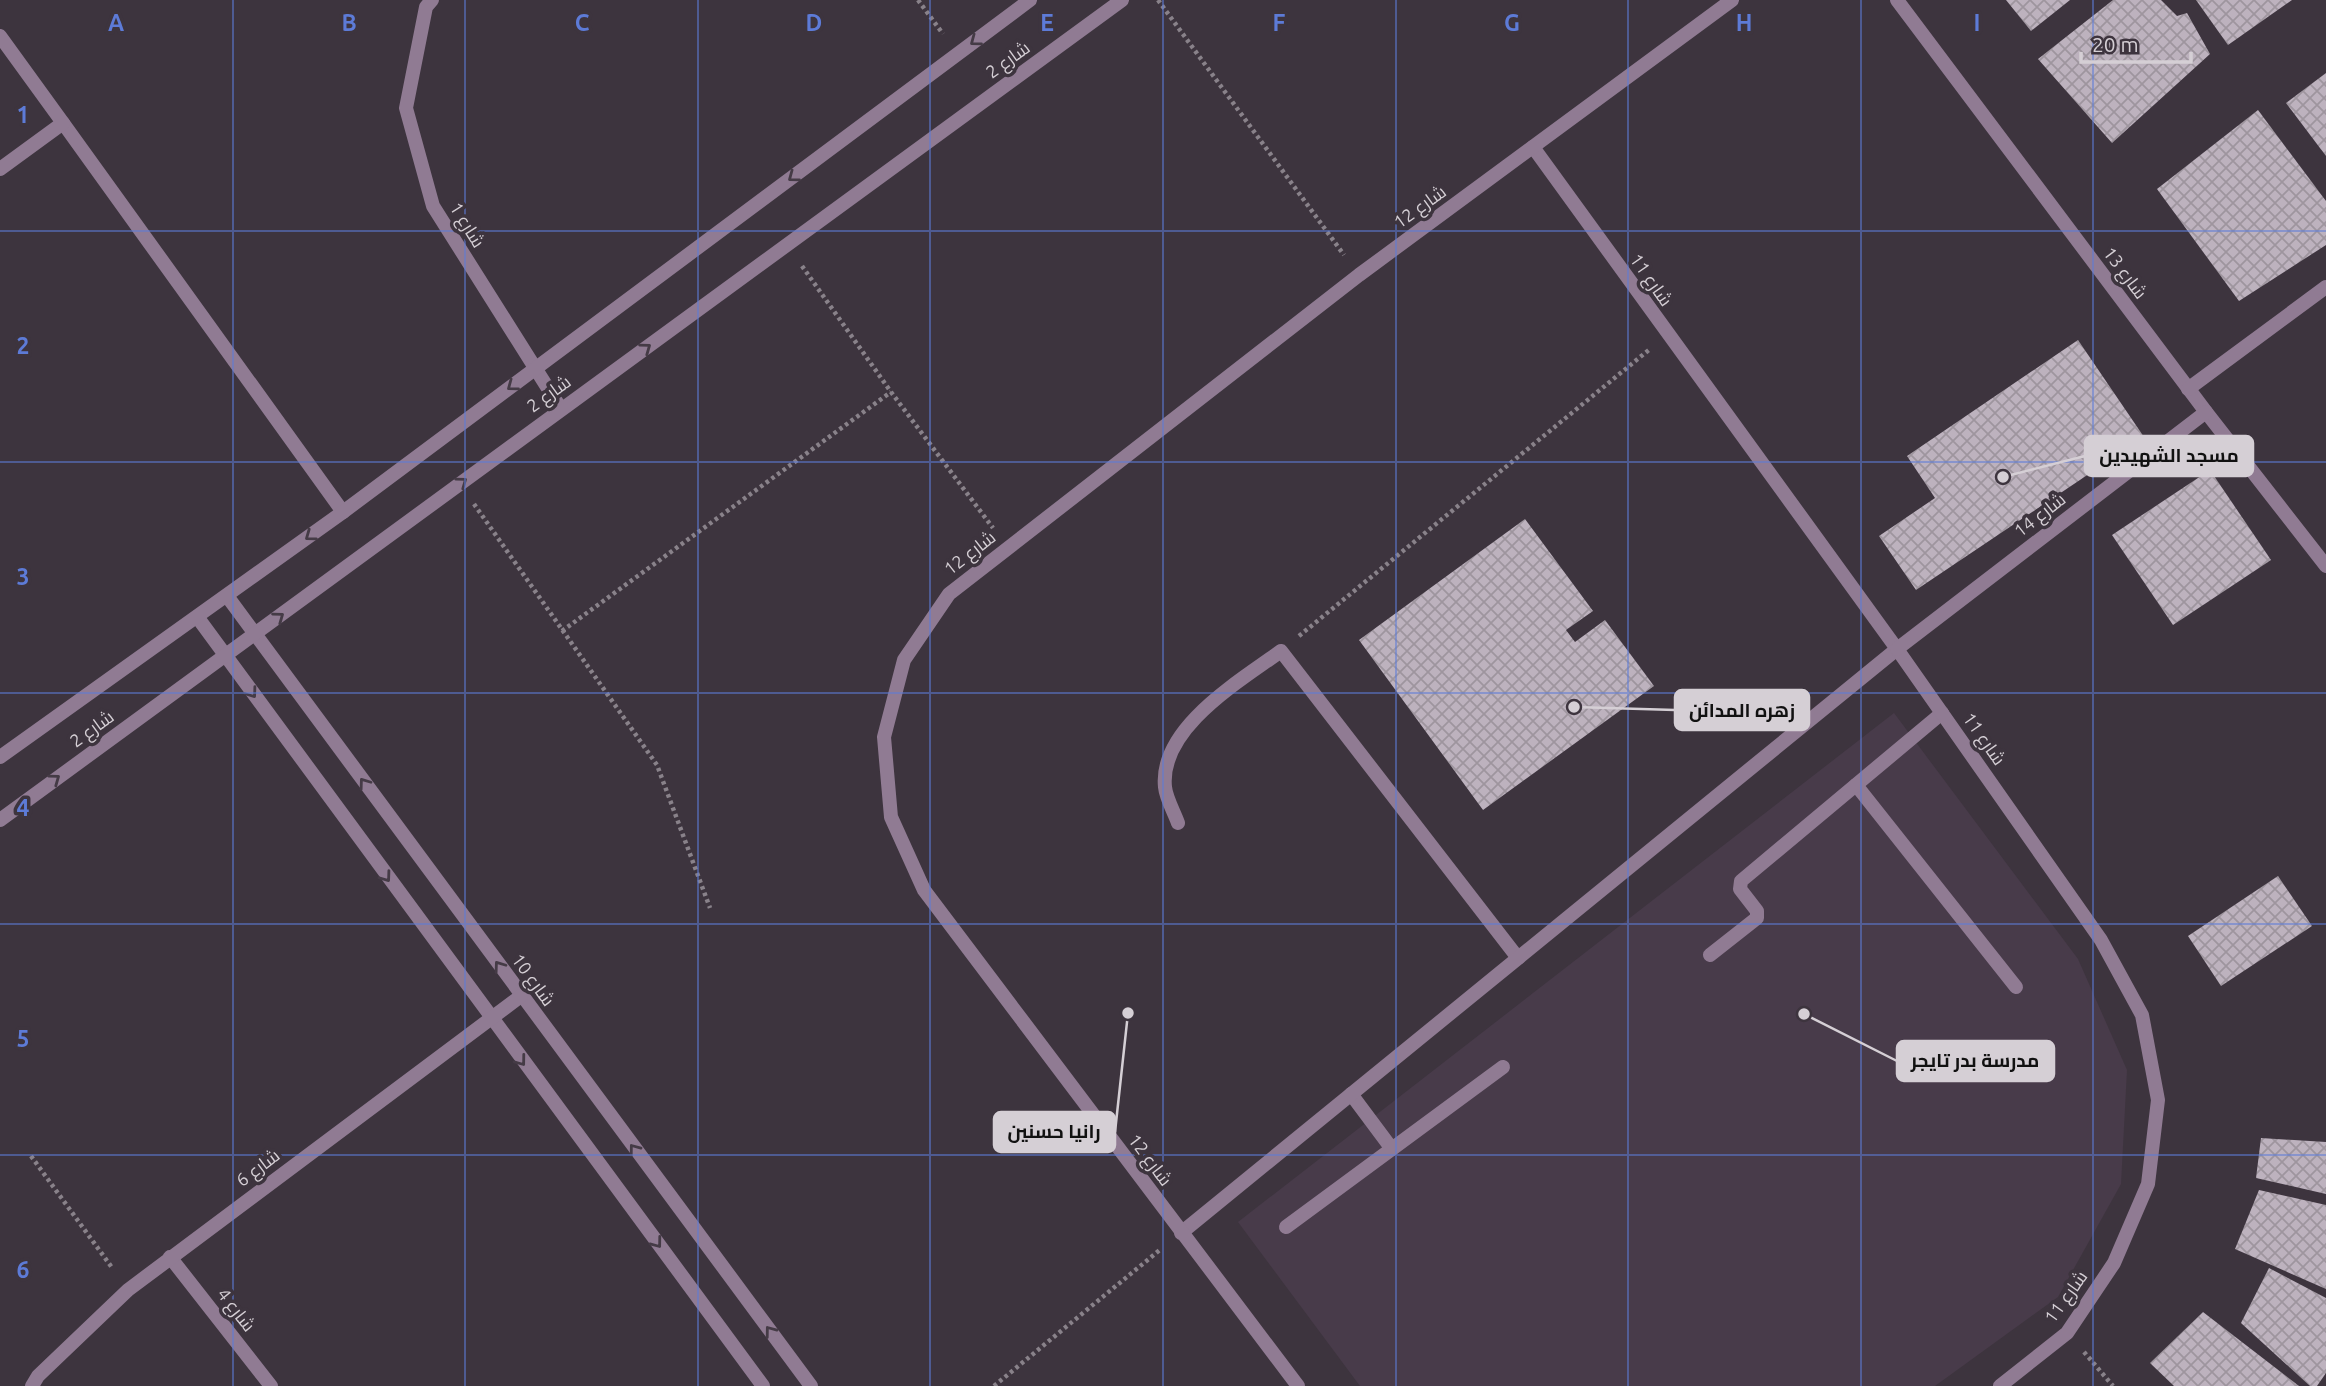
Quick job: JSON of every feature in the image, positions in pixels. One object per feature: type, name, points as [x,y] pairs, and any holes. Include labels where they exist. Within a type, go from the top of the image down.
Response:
[{"type":"street","name":"شارع 1","points":[[432,0],[426,7],[406,108],[433,206],[561,409]]},
{"type":"street","name":"شارع 2","points":[[0,757],[343,512],[1030,0]]},
{"type":"street","name":"شارع 2","points":[[0,820],[1122,0]]},
{"type":"street","name":"شارع 12","points":[[1298,1386],[924,890],[891,817],[884,737],[904,660],[949,594],[1359,275],[1732,0]]},
{"type":"street","name":"شارع 13","points":[[1897,0],[2188,389],[2326,566]]},
{"type":"street","points":[[0,36],[343,512]]},
{"type":"street","points":[[0,169],[63,123]]},
{"type":"street","name":"شارع 11","points":[[1533,147],[1942,713],[2101,940],[2142,1015],[2158,1100],[2148,1184],[2114,1264],[2067,1333],[2000,1386]]},
{"type":"street","points":[[2188,389],[2326,287]]},
{"type":"street","name":"شارع 14","points":[[1181,1233],[1897,649],[2206,412]]},
{"type":"street","name":"شارع 10","points":[[227,596],[811,1386]]},
{"type":"street","points":[[198,618],[490,1019],[763,1386]]},
{"type":"street","points":[[1178,823],[1165,786],[1172,750],[1195,715],[1281,651],[1518,958]]},
{"type":"street","points":[[1710,955],[1757,918],[1757,911],[1740,889],[1741,881],[1942,713]]},
{"type":"street","points":[[1856,785],[2016,987]]},
{"type":"street","name":"شارع 6","points":[[32,1386],[38,1376],[128,1290],[521,996]]},
{"type":"street","points":[[1286,1227],[1503,1067]]},
{"type":"street","points":[[1351,1094],[1392,1149]]},
{"type":"street","name":"شارع 4","points":[[170,1257],[271,1386]]},
{"type":"path","points":[[918,0],[959,54]]},
{"type":"path","points":[[1158,0],[1359,275]]},
{"type":"path","points":[[788,246],[891,392],[1008,547]]},
{"type":"path","points":[[1281,651],[1667,335]]},
{"type":"path","points":[[562,631],[891,392]]},
{"type":"path","points":[[460,483],[657,765],[710,908]]},
{"type":"path","points":[[31,1156],[128,1290]]},
{"type":"path","points":[[994,1386],[1181,1233]]},
{"type":"path","points":[[2067,1333],[2113,1386]]},
{"type":"shaded area","points":[[1894,713],[2078,959],[2127,1070],[2121,1184],[2058,1297],[1935,1386],[1360,1386],[1238,1222]]},
{"type":"building","points":[[2006,0],[2070,0],[2031,31]]},
{"type":"building","points":[[2113,0],[2161,0],[2177,16],[2187,13],[2210,54],[2112,143],[2038,59]]},
{"type":"building","points":[[2196,0],[2292,0],[2228,45]]},
{"type":"building","points":[[2326,73],[2326,156],[2286,103]]},
{"type":"building","points":[[2258,110],[2326,201],[2326,245],[2239,301],[2157,189]]},
{"type":"building","points":[[2078,340],[2144,437],[1916,590],[1879,536],[1935,498],[1907,456]]},
{"type":"building","points":[[2210,470],[2271,560],[2173,625],[2112,535]]},
{"type":"building","points":[[1525,519],[1593,611],[1566,630],[1575,642],[1605,620],[1654,686],[1483,810],[1359,640]]},
{"type":"building","points":[[2278,876],[2312,926],[2221,986],[2188,936]]},
{"type":"building","points":[[2261,1138],[2326,1142],[2326,1194],[2256,1178]]},
{"type":"building","points":[[2259,1190],[2326,1205],[2326,1289],[2235,1249]]},
{"type":"building","points":[[2269,1268],[2326,1298],[2326,1373],[2317,1386],[2310,1386],[2241,1323]]},
{"type":"building","points":[[2203,1312],[2299,1386],[2174,1386],[2150,1363]]},
{"type":"place","name":"مسجد الشهيدين","points":[[2003,477]]},
{"type":"place","name":"زهره المدائن","points":[[1574,707]]},
{"type":"place","name":"رانيا حسنين","points":[[1128,1013]]},
{"type":"place","name":"مدرسة بدر تايجر","points":[[1804,1014]]}]
